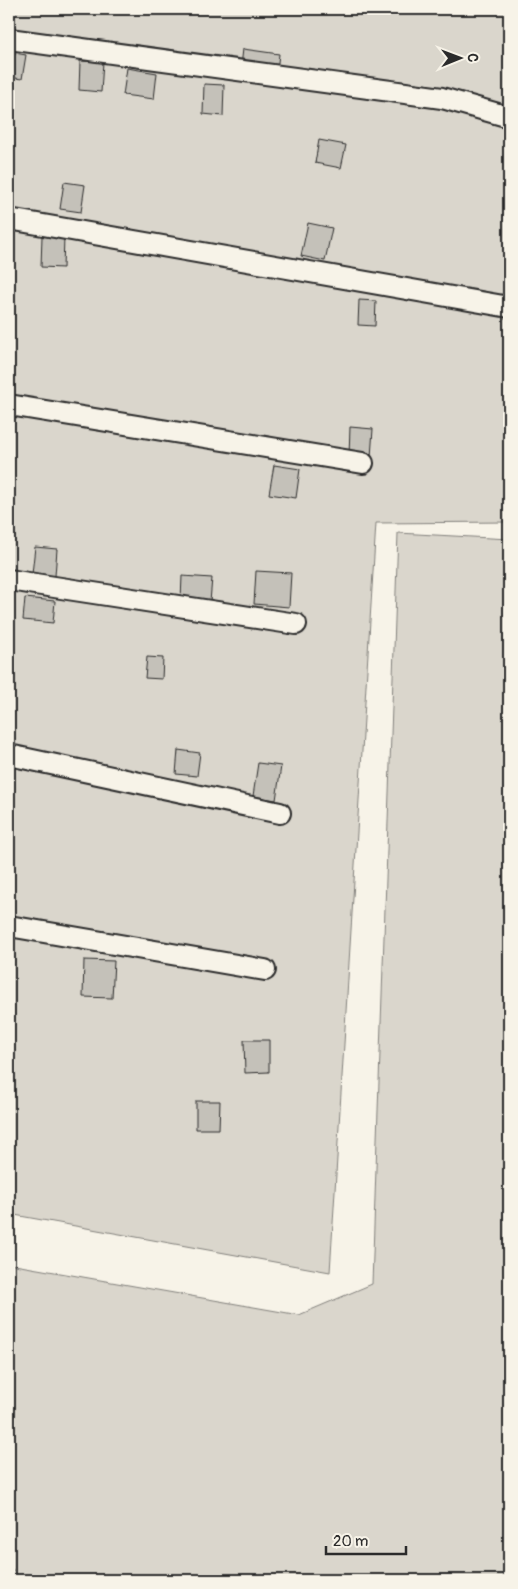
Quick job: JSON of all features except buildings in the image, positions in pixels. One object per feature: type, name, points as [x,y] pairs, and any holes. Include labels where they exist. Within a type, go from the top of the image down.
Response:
[{"type":"street","points":[[9,39],[442,98],[509,117]]},
{"type":"street","points":[[9,219],[509,307]]},
{"type":"street","points":[[9,404],[363,463]]},
{"type":"street","points":[[9,580],[296,624]]},
{"type":"street","points":[[9,755],[280,813]]},
{"type":"street","points":[[9,926],[265,970]]},
{"type":"path","points":[[9,1568],[20,1580]]},
{"type":"shaded area","points":[[9,9],[509,9],[509,522],[376,523],[330,1272],[9,1214]]},
{"type":"shaded area","points":[[398,533],[509,539],[509,1580],[9,1580],[9,1264],[299,1315],[372,1284]]}]
